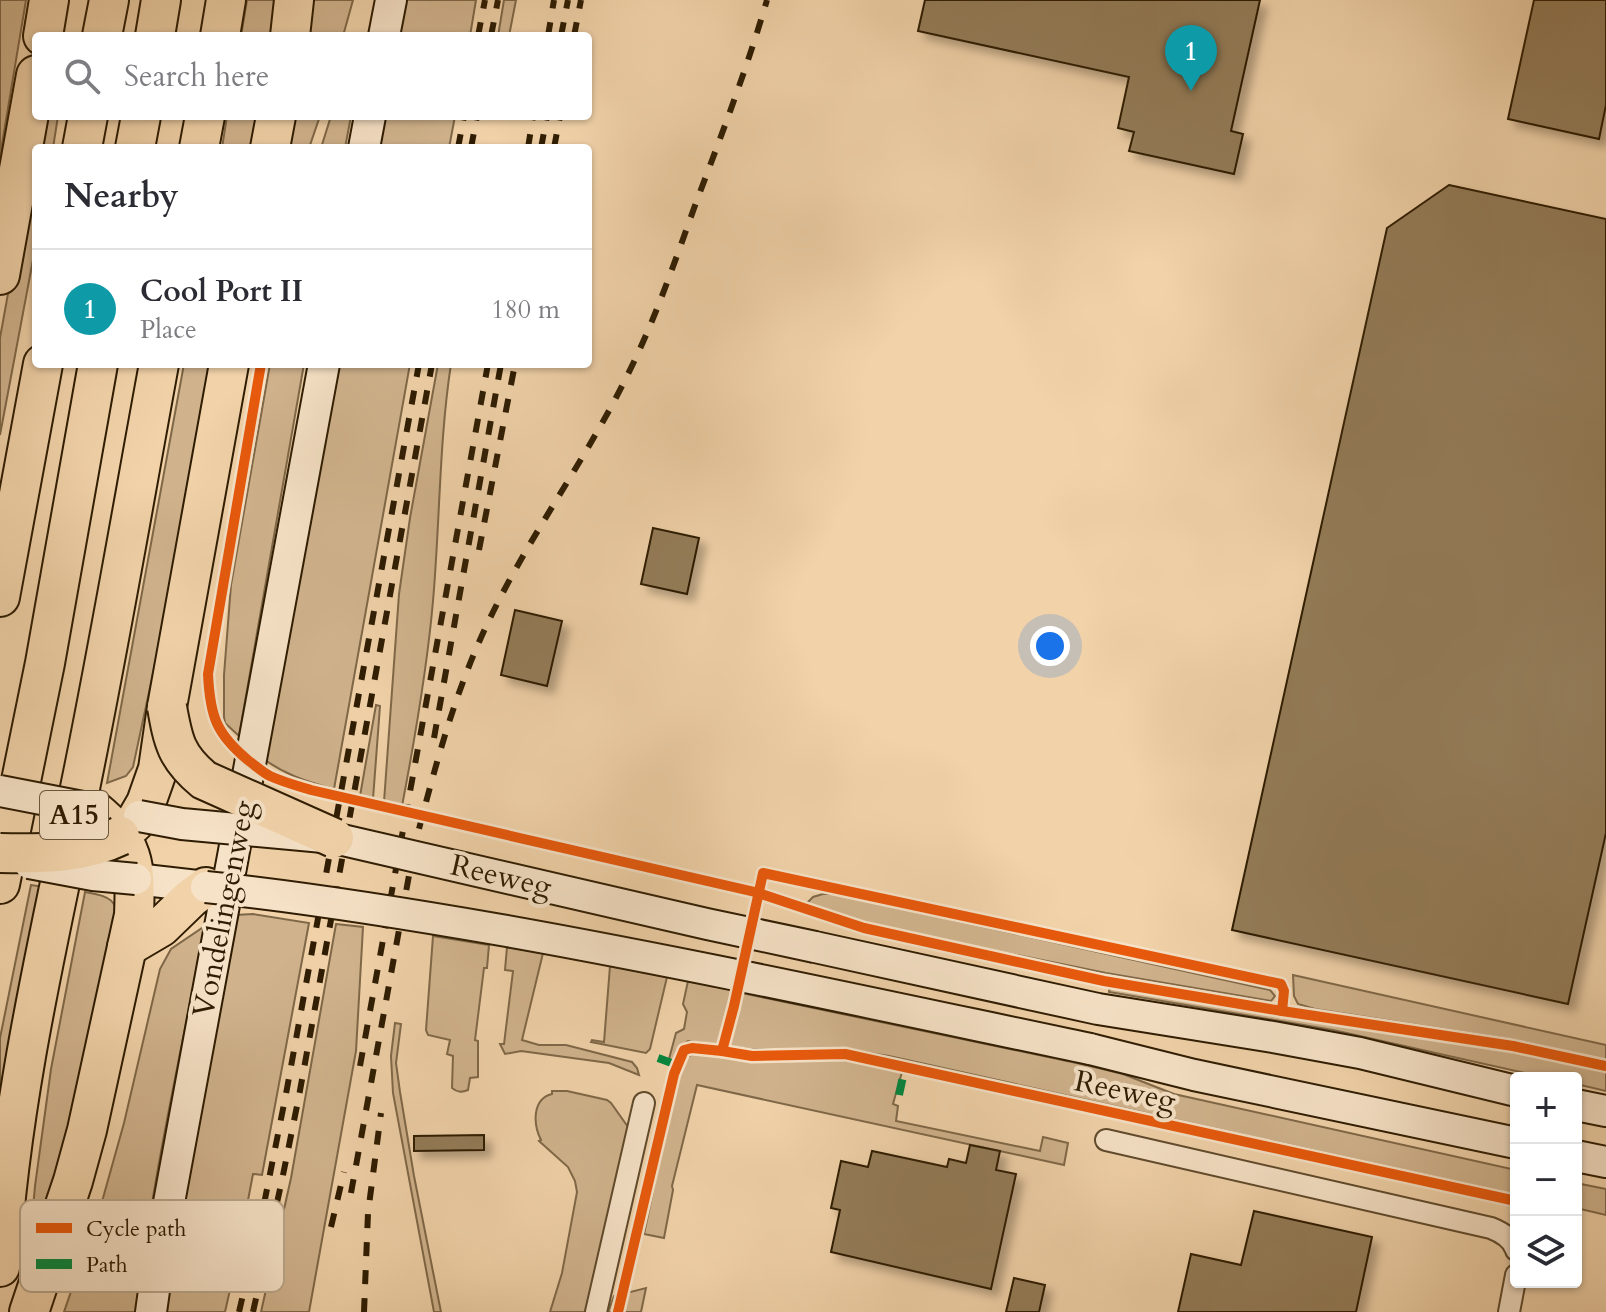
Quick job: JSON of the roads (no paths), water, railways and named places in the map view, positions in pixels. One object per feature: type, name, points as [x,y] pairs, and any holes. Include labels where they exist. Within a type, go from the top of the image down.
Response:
[{"type":"highway","points":[[44,32],[49,0]]},
{"type":"highway","points":[[103,32],[109,0]]},
{"type":"highway","points":[[156,32],[161,0]]},
{"type":"highway","points":[[221,32],[226,0]]},
{"type":"highway","points":[[290,32],[294,0]]},
{"type":"highway","points":[[0,275],[32,97]]},
{"type":"highway","points":[[83,144],[87,120]]},
{"type":"highway","points":[[136,144],[140,120]]},
{"type":"highway","points":[[200,144],[204,120]]},
{"type":"highway","points":[[271,144],[275,120]]},
{"type":"highway","points":[[0,597],[42,368]]},
{"type":"highway","name":"A15","points":[[0,884],[45,663],[97,368]]},
{"type":"highway","name":"A15","points":[[0,1267],[7,1185],[23,1073],[91,736],[158,368]]},
{"type":"highway","name":"A15","points":[[130,826],[146,803],[158,769],[228,368]]},
{"type":"highway","name":"A15","points":[[167,707],[174,743],[188,765],[204,780],[334,838]]},
{"type":"highway","points":[[93,809],[130,826]]},
{"type":"highway","points":[[0,855],[82,849],[130,826]]},
{"type":"highway","points":[[67,1200],[87,1130],[134,915],[136,879],[130,854],[130,826]]},
{"type":"highway","points":[[127,947],[161,927],[206,887]]},
{"type":"highway","points":[[29,1312],[36,1292]]},
{"type":"main road","points":[[385,32],[391,0]]},
{"type":"main road","points":[[365,144],[369,120]]},
{"type":"main road","name":"Vondelingenweg","points":[[170,1200],[323,368]]},
{"type":"main road","points":[[0,791],[93,809]]},
{"type":"main road","name":"Reeweg","points":[[130,826],[182,824],[334,838],[707,924],[1098,1009],[1360,1053],[1510,1090]]},
{"type":"main road","name":"Reeweg","points":[[0,855],[93,875],[314,901],[709,969],[1510,1142]]},
{"type":"main road","points":[[1582,1106],[1606,1111]]},
{"type":"main road","points":[[1582,1157],[1606,1162]]},
{"type":"main road","name":"Vondelingenweg","points":[[151,1312],[154,1292]]},
{"type":"street","points":[[596,1312],[644,1103]]},
{"type":"street","name":"Reeweg","points":[[1106,1140],[1491,1228],[1510,1241]]},
{"type":"street","points":[[1509,1312],[1514,1288]]},
{"type":"railway","points":[[479,32],[485,0]]},
{"type":"railway","points":[[492,32],[498,0]]},
{"type":"railway","points":[[549,32],[554,0]]},
{"type":"railway","points":[[562,32],[568,0]]},
{"type":"railway","points":[[575,32],[581,0]]},
{"type":"railway","points":[[412,856],[446,731],[467,670],[526,550],[596,434],[638,353],[725,126],[767,0]]},
{"type":"railway","points":[[459,144],[463,120]]},
{"type":"railway","points":[[472,144],[476,120]]},
{"type":"railway","points":[[529,144],[532,120]]},
{"type":"railway","points":[[542,144],[546,120]]},
{"type":"railway","points":[[555,144],[559,120]]},
{"type":"railway","points":[[265,1200],[418,368]]},
{"type":"railway","points":[[278,1200],[431,368]]},
{"type":"railway","points":[[360,1066],[487,368]]},
{"type":"railway","points":[[434,738],[500,368]]},
{"type":"railway","points":[[479,550],[514,368]]},
{"type":"railway","points":[[351,1193],[414,848]]},
{"type":"railway","points":[[364,1312],[368,1213],[381,1113]]},
{"type":"railway","points":[[331,1227],[344,1172]]},
{"type":"railway","points":[[239,1312],[244,1292]]},
{"type":"railway","points":[[253,1312],[257,1292]]},
{"type":"place","name":"Cool Port II","points":[[1191,91]]}]
